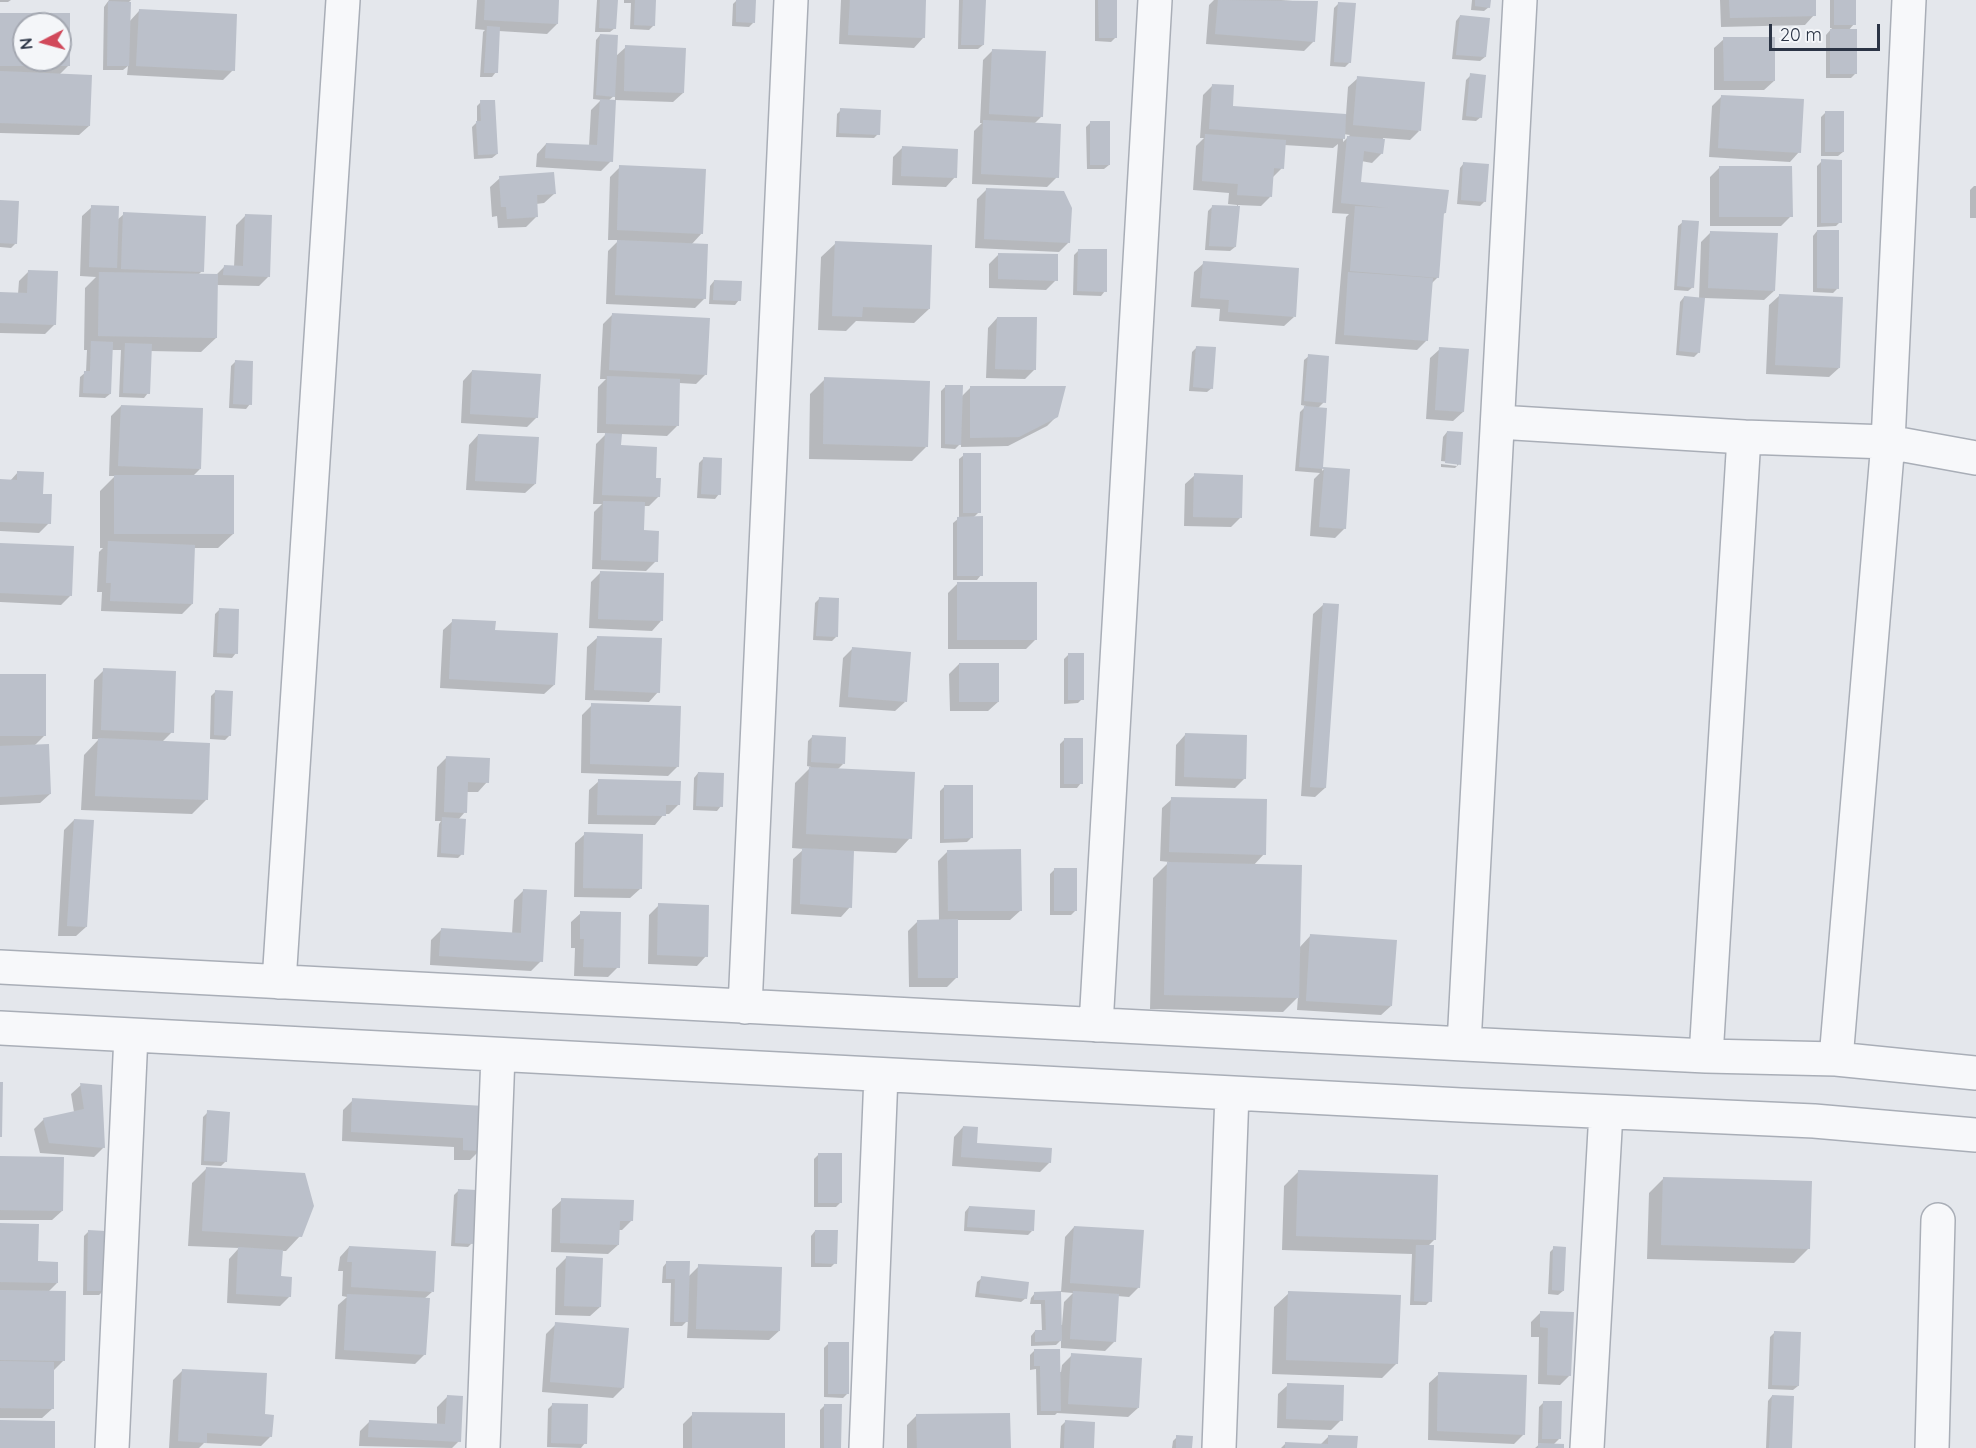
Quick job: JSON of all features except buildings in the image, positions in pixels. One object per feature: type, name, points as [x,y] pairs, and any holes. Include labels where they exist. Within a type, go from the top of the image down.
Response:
[{"type":"street","points":[[279,981],[344,0]]},
{"type":"street","points":[[745,1007],[791,0]]},
{"type":"street","points":[[1096,1025],[1155,0]]},
{"type":"street","points":[[1464,1044],[1520,0]]},
{"type":"street","points":[[1836,1059],[1888,442],[1909,0]]},
{"type":"street","points":[[1498,423],[1744,437],[1888,442],[1976,458]]},
{"type":"street","points":[[1706,1056],[1744,437]]},
{"type":"street","points":[[0,967],[1464,1044],[1706,1056],[1836,1059],[1976,1073]]},
{"type":"street","points":[[0,1028],[1232,1093],[1814,1121],[1976,1135]]},
{"type":"street","points":[[112,1448],[131,1035]]},
{"type":"street","points":[[483,1448],[498,1055]]},
{"type":"street","points":[[866,1448],[881,1075]]},
{"type":"street","points":[[1218,1448],[1232,1093]]},
{"type":"street","points":[[1587,1448],[1606,1112]]},
{"type":"street","points":[[1932,1448],[1938,1220]]}]
